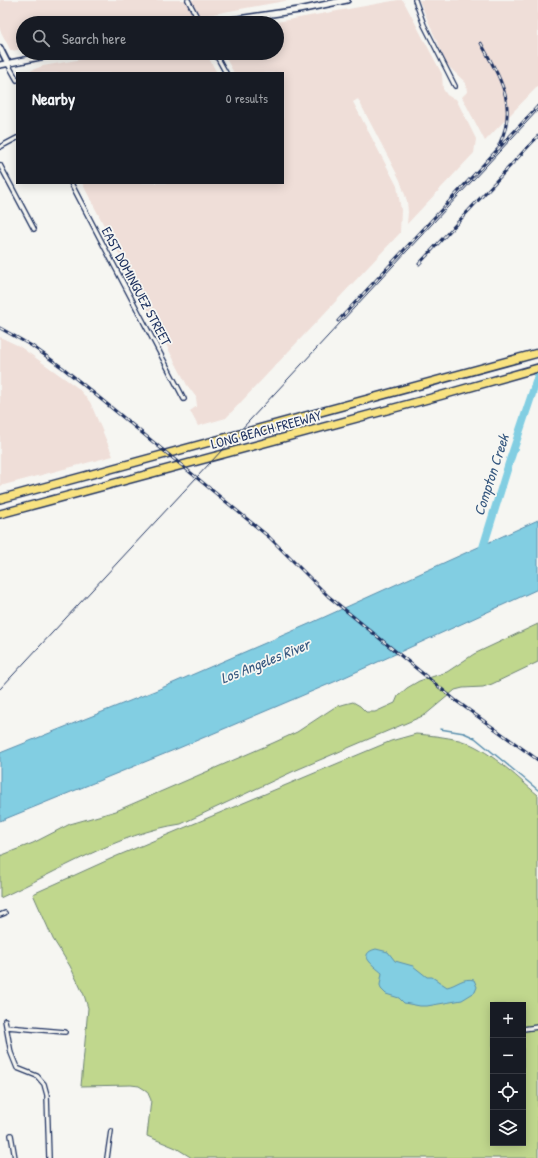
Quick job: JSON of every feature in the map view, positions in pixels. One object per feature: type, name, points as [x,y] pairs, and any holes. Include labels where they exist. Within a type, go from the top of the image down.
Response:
[{"type":"highway","name":"LONG BEACH FREEWAY","points":[[0,499],[538,353]]},
{"type":"highway","name":"LONG BEACH FREEWAY","points":[[0,514],[538,368]]},
{"type":"main road","points":[[258,16],[299,10],[348,0]]},
{"type":"main road","points":[[0,65],[27,60]]},
{"type":"street","points":[[188,0],[196,16]]},
{"type":"street","points":[[415,0],[424,25],[455,86]]},
{"type":"street","points":[[0,48],[16,78]]},
{"type":"street","points":[[219,60],[225,72]]},
{"type":"street","points":[[0,147],[16,139]]},
{"type":"street","points":[[0,165],[34,229]]},
{"type":"street","name":"EAST DOMINGUEZ STREET","points":[[72,184],[184,398]]},
{"type":"street","points":[[0,915],[5,913]]},
{"type":"street","points":[[5,1020],[11,1053],[17,1068],[37,1076],[44,1084],[47,1094],[49,1158]]},
{"type":"street","points":[[7,1027],[65,1032]]},
{"type":"street","points":[[526,1029],[538,1027]]},
{"type":"street","points":[[107,1158],[112,1131]]},
{"type":"street","points":[[12,1135],[15,1158]]},
{"type":"shaded area","points":[[0,0],[290,0],[202,16],[16,16],[16,50],[11,51],[0,30]]},
{"type":"shaded area","points":[[403,0],[442,74],[443,89],[447,95],[456,99],[476,139],[474,153],[407,224],[407,201],[400,180],[358,99],[353,102],[397,186],[401,210],[400,233],[226,418],[198,426],[190,411],[197,406],[196,397],[187,385],[83,184],[284,184],[284,72],[233,72],[227,60],[284,60],[284,21]]},
{"type":"shaded area","points":[[419,0],[538,0],[538,86],[485,141],[462,97],[467,92],[466,83],[447,65]]},
{"type":"shaded area","points":[[77,60],[210,60],[216,72],[30,72],[43,66]]},
{"type":"shaded area","points":[[0,337],[19,346],[78,388],[90,402],[113,456],[0,486]]},
{"type":"green space","points":[[538,624],[538,662],[492,684],[483,687],[455,690],[425,715],[294,771],[181,824],[135,836],[112,845],[0,898],[0,856],[33,843],[70,824],[116,811],[273,743],[297,732],[335,707],[353,702],[366,712],[375,712],[395,703],[398,696],[407,688],[419,681],[447,672],[474,654]]},
{"type":"green space","points":[[416,734],[459,740],[480,749],[501,763],[538,795],[538,1158],[192,1158],[176,1148],[147,1136],[151,1100],[147,1091],[139,1086],[131,1085],[81,1086],[88,1008],[84,995],[70,966],[53,939],[33,894],[117,856],[391,741]]},
{"type":"water","name":"Los Angeles River","points":[[538,520],[538,589],[334,682],[179,748],[0,821],[0,753],[157,690],[309,624]]},
{"type":"water","points":[[376,949],[388,952],[395,961],[413,966],[427,977],[432,977],[447,987],[463,980],[474,980],[477,987],[475,992],[462,1000],[427,1006],[404,1003],[399,998],[386,994],[381,989],[380,985],[382,973],[371,964],[367,957],[367,954],[370,951]]},
{"type":"waterway","name":"Compton Creek","points":[[481,554],[538,376]]},
{"type":"waterway","points":[[440,729],[464,733],[475,738],[538,790]]},
{"type":"tram line","points":[[0,689],[538,110]]},
{"type":"railway","points":[[481,43],[500,80],[507,104],[505,131],[499,145]]},
{"type":"railway","points":[[338,321],[538,106]]},
{"type":"railway","points":[[419,264],[538,136]]},
{"type":"railway","points":[[0,328],[32,346],[63,368],[269,537],[328,596],[455,700],[538,760]]}]
